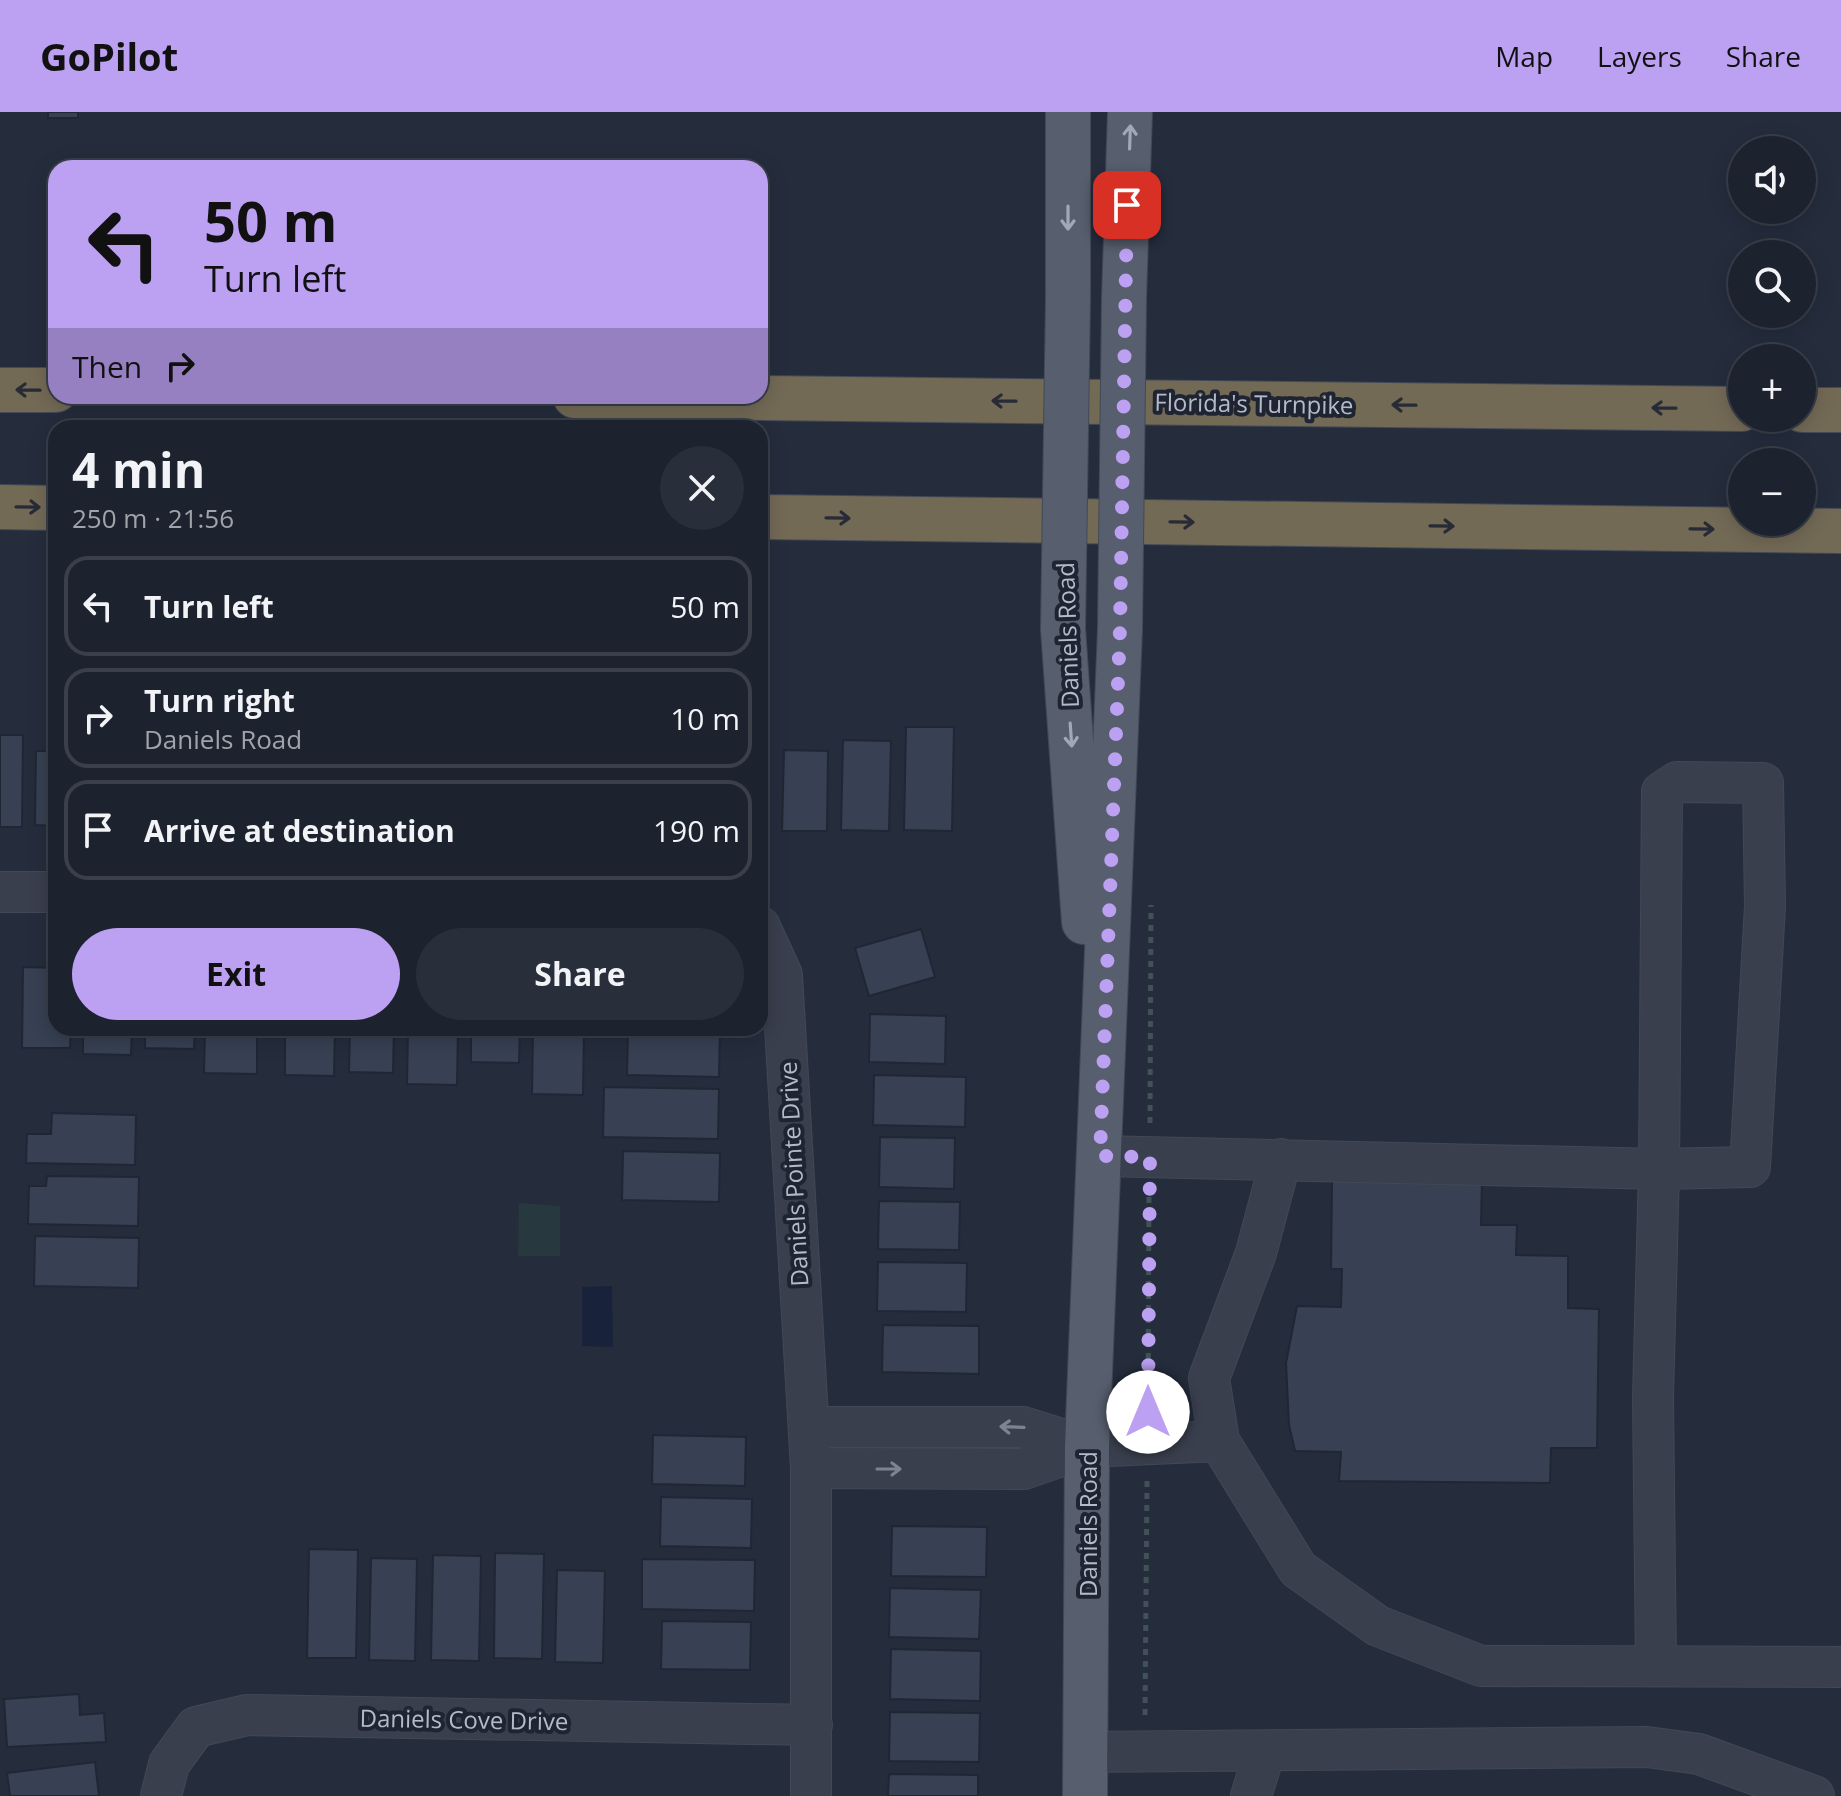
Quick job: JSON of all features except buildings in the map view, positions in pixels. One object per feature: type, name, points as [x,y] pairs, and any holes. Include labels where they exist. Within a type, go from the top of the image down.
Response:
[{"type":"highway","points":[[0,390],[48,390]]},
{"type":"highway","name":"Florida's Turnpike","points":[[768,398],[1728,409]]},
{"type":"highway","points":[[1816,410],[1841,410]]},
{"type":"highway","points":[[0,507],[48,508]]},
{"type":"highway","points":[[768,517],[1841,531]]},
{"type":"main road","name":"Daniels Road","points":[[1068,112],[1063,629],[1100,1156]]},
{"type":"main road","name":"Daniels Road","points":[[1085,1796],[1087,1447],[1120,629],[1130,112]]},
{"type":"street","points":[[1100,1156],[1659,1169],[1750,1167],[1765,906],[1763,783],[1677,782],[1662,792],[1659,1169],[1653,1398],[1656,1666]]},
{"type":"street","points":[[0,892],[48,892]]},
{"type":"street","name":"Daniels Pointe Drive","points":[[768,944],[782,975],[809,1427]]},
{"type":"street","points":[[1281,1159],[1256,1253],[1209,1378],[1219,1441],[1298,1569],[1378,1626],[1481,1666],[1841,1667]]},
{"type":"street","points":[[811,1796],[809,1427],[1023,1427],[1087,1447]]},
{"type":"street","points":[[811,1468],[1024,1469],[1087,1447],[1219,1441]]},
{"type":"street","name":"Daniels Cove Drive","points":[[161,1796],[169,1764],[196,1727],[247,1715],[812,1725]]},
{"type":"street","points":[[1086,1752],[1647,1747],[1699,1754],[1814,1796]]},
{"type":"street","points":[[1251,1796],[1265,1751]]},
{"type":"path","points":[[1145,1753],[1151,904]]},
{"type":"shaded area","points":[[519,1203],[560,1206],[560,1256],[518,1256]]},
{"type":"water","points":[[612,1286],[613,1347],[582,1346],[582,1287]]},
{"type":"route","points":[[1127,205],[1120,629],[1100,1156],[1150,1157],[1148,1412]]}]
